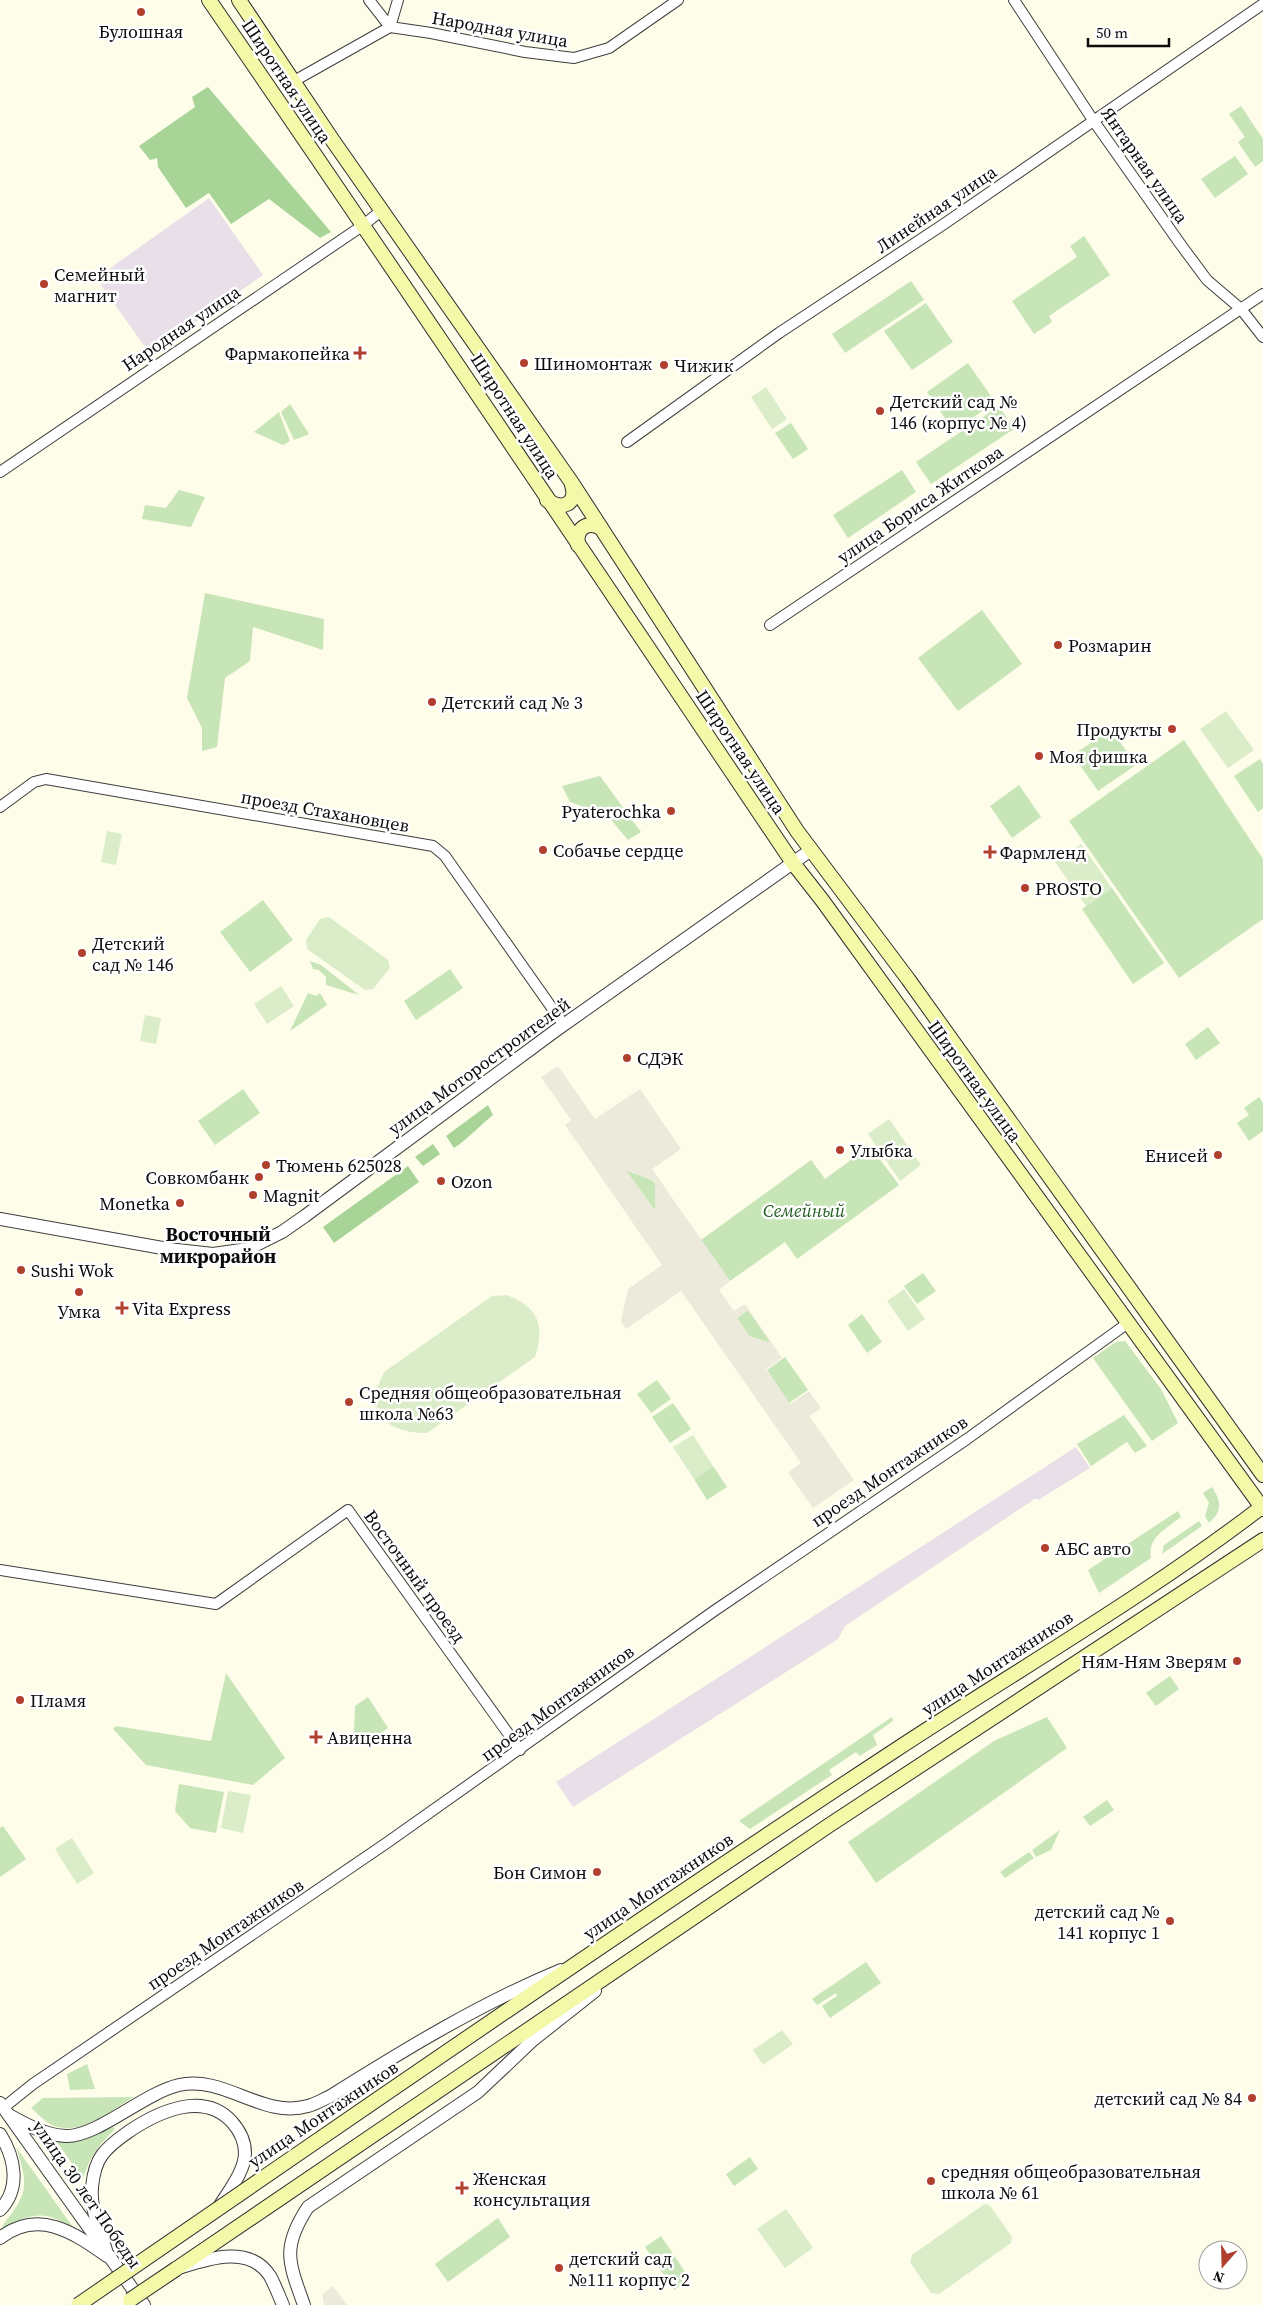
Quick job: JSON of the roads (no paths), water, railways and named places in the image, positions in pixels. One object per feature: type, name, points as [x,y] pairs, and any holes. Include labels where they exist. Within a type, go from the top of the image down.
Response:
[{"type":"main road","name":"Широтная улица","points":[[209,0],[480,396],[547,500],[792,863],[822,900],[1262,1507]]},
{"type":"main road","name":"Широтная улица","points":[[238,0],[381,211],[572,483],[753,764],[811,850],[902,972],[1257,1462],[1263,1475]]},
{"type":"main road","points":[[547,500],[555,506],[564,506],[571,501],[574,492],[572,483]]},
{"type":"main road","points":[[578,544],[576,537],[579,530],[586,525],[594,524],[601,528]]},
{"type":"main road","points":[[985,1127],[991,1130],[1000,1129],[1005,1120],[1004,1113]]},
{"type":"main road","points":[[1017,1171],[1015,1164],[1021,1155],[1031,1154],[1036,1158]]},
{"type":"main road","name":"улица Монтажников","points":[[78,2305],[575,1964],[860,1774],[1106,1616],[1218,1540],[1262,1507]]},
{"type":"main road","points":[[126,2303],[338,2157],[828,1826],[1263,1540]]},
{"type":"street","points":[[369,0],[390,27]]},
{"type":"street","points":[[294,81],[390,27],[398,0]]},
{"type":"street","name":"Народная улица","points":[[390,27],[431,33],[525,52],[574,58],[609,48],[678,0]]},
{"type":"street","name":"Янтарная улица","points":[[1014,0],[1093,120],[1207,280],[1241,309],[1263,337]]},
{"type":"street","name":"Линейная улица","points":[[627,442],[779,333],[944,224],[1263,4]]},
{"type":"street","name":"Народная улица","points":[[0,472],[362,226],[381,211]]},
{"type":"street","name":"улица Бориса Житкова","points":[[770,625],[1263,294]]},
{"type":"street","name":"проезд Стахановцев","points":[[0,807],[34,782],[46,779],[433,846],[445,856],[564,1025]]},
{"type":"street","name":"улица Моторостроителей","points":[[0,1219],[168,1249],[213,1254],[248,1249],[282,1232],[564,1025],[811,850]]},
{"type":"street","name":"проезд Монтажников","points":[[4,2109],[33,2084],[520,1750],[699,1621],[967,1439],[1128,1323]]},
{"type":"street","name":"Восточный проезд","points":[[0,1570],[216,1604],[348,1510],[520,1750]]},
{"type":"street","points":[[304,2305],[291,2269],[289,2253],[295,2229],[308,2207],[478,2092],[534,2040],[644,1952]]},
{"type":"street","points":[[4,2109],[38,2130],[66,2136],[83,2133],[149,2096],[180,2085],[203,2084],[225,2089],[255,2102],[271,2106],[287,2108],[308,2106],[329,2097],[450,2023],[518,1988],[575,1964]]},
{"type":"street","points":[[106,2250],[92,2204],[95,2172],[102,2155],[129,2132],[168,2110],[188,2105],[206,2107],[226,2116],[241,2133],[245,2154],[239,2173],[219,2208]]},
{"type":"street","name":"улица 30 лет Победы","points":[[4,2109],[144,2305]]},
{"type":"street","points":[[0,2134],[5,2142],[14,2168],[11,2196],[0,2210]]},
{"type":"street","points":[[0,2238],[30,2224],[49,2224],[65,2230],[115,2262]]},
{"type":"street","points":[[176,2268],[224,2256],[240,2257],[257,2263],[269,2275],[283,2305]]},
{"type":"place","name":"Булошная","points":[[141,12]]},
{"type":"place","name":"Семейный магнит","points":[[44,284]]},
{"type":"place","name":"Фармакопейка","points":[[360,353]]},
{"type":"place","name":"Шиномонтаж","points":[[524,363]]},
{"type":"place","name":"Чижик","points":[[664,365]]},
{"type":"place","name":"Детский сад № 146 (корпус № 4)","points":[[880,411]]},
{"type":"place","name":"Розмарин","points":[[1058,645]]},
{"type":"place","name":"Детский сад № 3","points":[[432,702]]},
{"type":"place","name":"Продукты","points":[[1172,729]]},
{"type":"place","name":"Моя фишка","points":[[1039,756]]},
{"type":"place","name":"Pyaterochka","points":[[671,811]]},
{"type":"place","name":"Собачье сердце","points":[[543,850]]},
{"type":"place","name":"Фармленд","points":[[990,852]]},
{"type":"place","name":"PROSTO","points":[[1025,888]]},
{"type":"place","name":"Детский сад № 146","points":[[82,953]]},
{"type":"place","name":"СДЭК","points":[[627,1058]]},
{"type":"place","name":"Улыбка","points":[[840,1150]]},
{"type":"place","name":"Енисей","points":[[1218,1155]]},
{"type":"place","name":"Тюмень 625028","points":[[266,1165]]},
{"type":"place","name":"Совкомбанк","points":[[259,1177]]},
{"type":"place","name":"Ozon","points":[[441,1181]]},
{"type":"place","name":"Magnit","points":[[253,1195]]},
{"type":"place","name":"Monetka","points":[[180,1203]]},
{"type":"place","name":"Sushi Wok","points":[[21,1270]]},
{"type":"place","name":"Умка","points":[[79,1292]]},
{"type":"place","name":"Vita Express","points":[[122,1308]]},
{"type":"place","name":"Средняя общеобразовательная школа №63","points":[[349,1402]]},
{"type":"place","name":"АБС авто","points":[[1045,1548]]},
{"type":"place","name":"Ням-Ням Зверям","points":[[1237,1661]]},
{"type":"place","name":"Пламя","points":[[20,1700]]},
{"type":"place","name":"Авиценна","points":[[316,1737]]},
{"type":"place","name":"Бон Симон","points":[[597,1872]]},
{"type":"place","name":"детский сад № 141 корпус 1","points":[[1170,1921]]},
{"type":"place","name":"детский сад № 84","points":[[1252,2098]]},
{"type":"place","name":"средняя общеобразовательная школа № 61","points":[[931,2181]]},
{"type":"place","name":"Женская консультация","points":[[462,2188]]},
{"type":"place","name":"детский сад №111 корпус 2","points":[[559,2268]]},
{"type":"district","name":"Восточный микрорайон","points":[[218,1245]]},
{"type":"park label","name":"Семейный","points":[[804,1210]]}]
